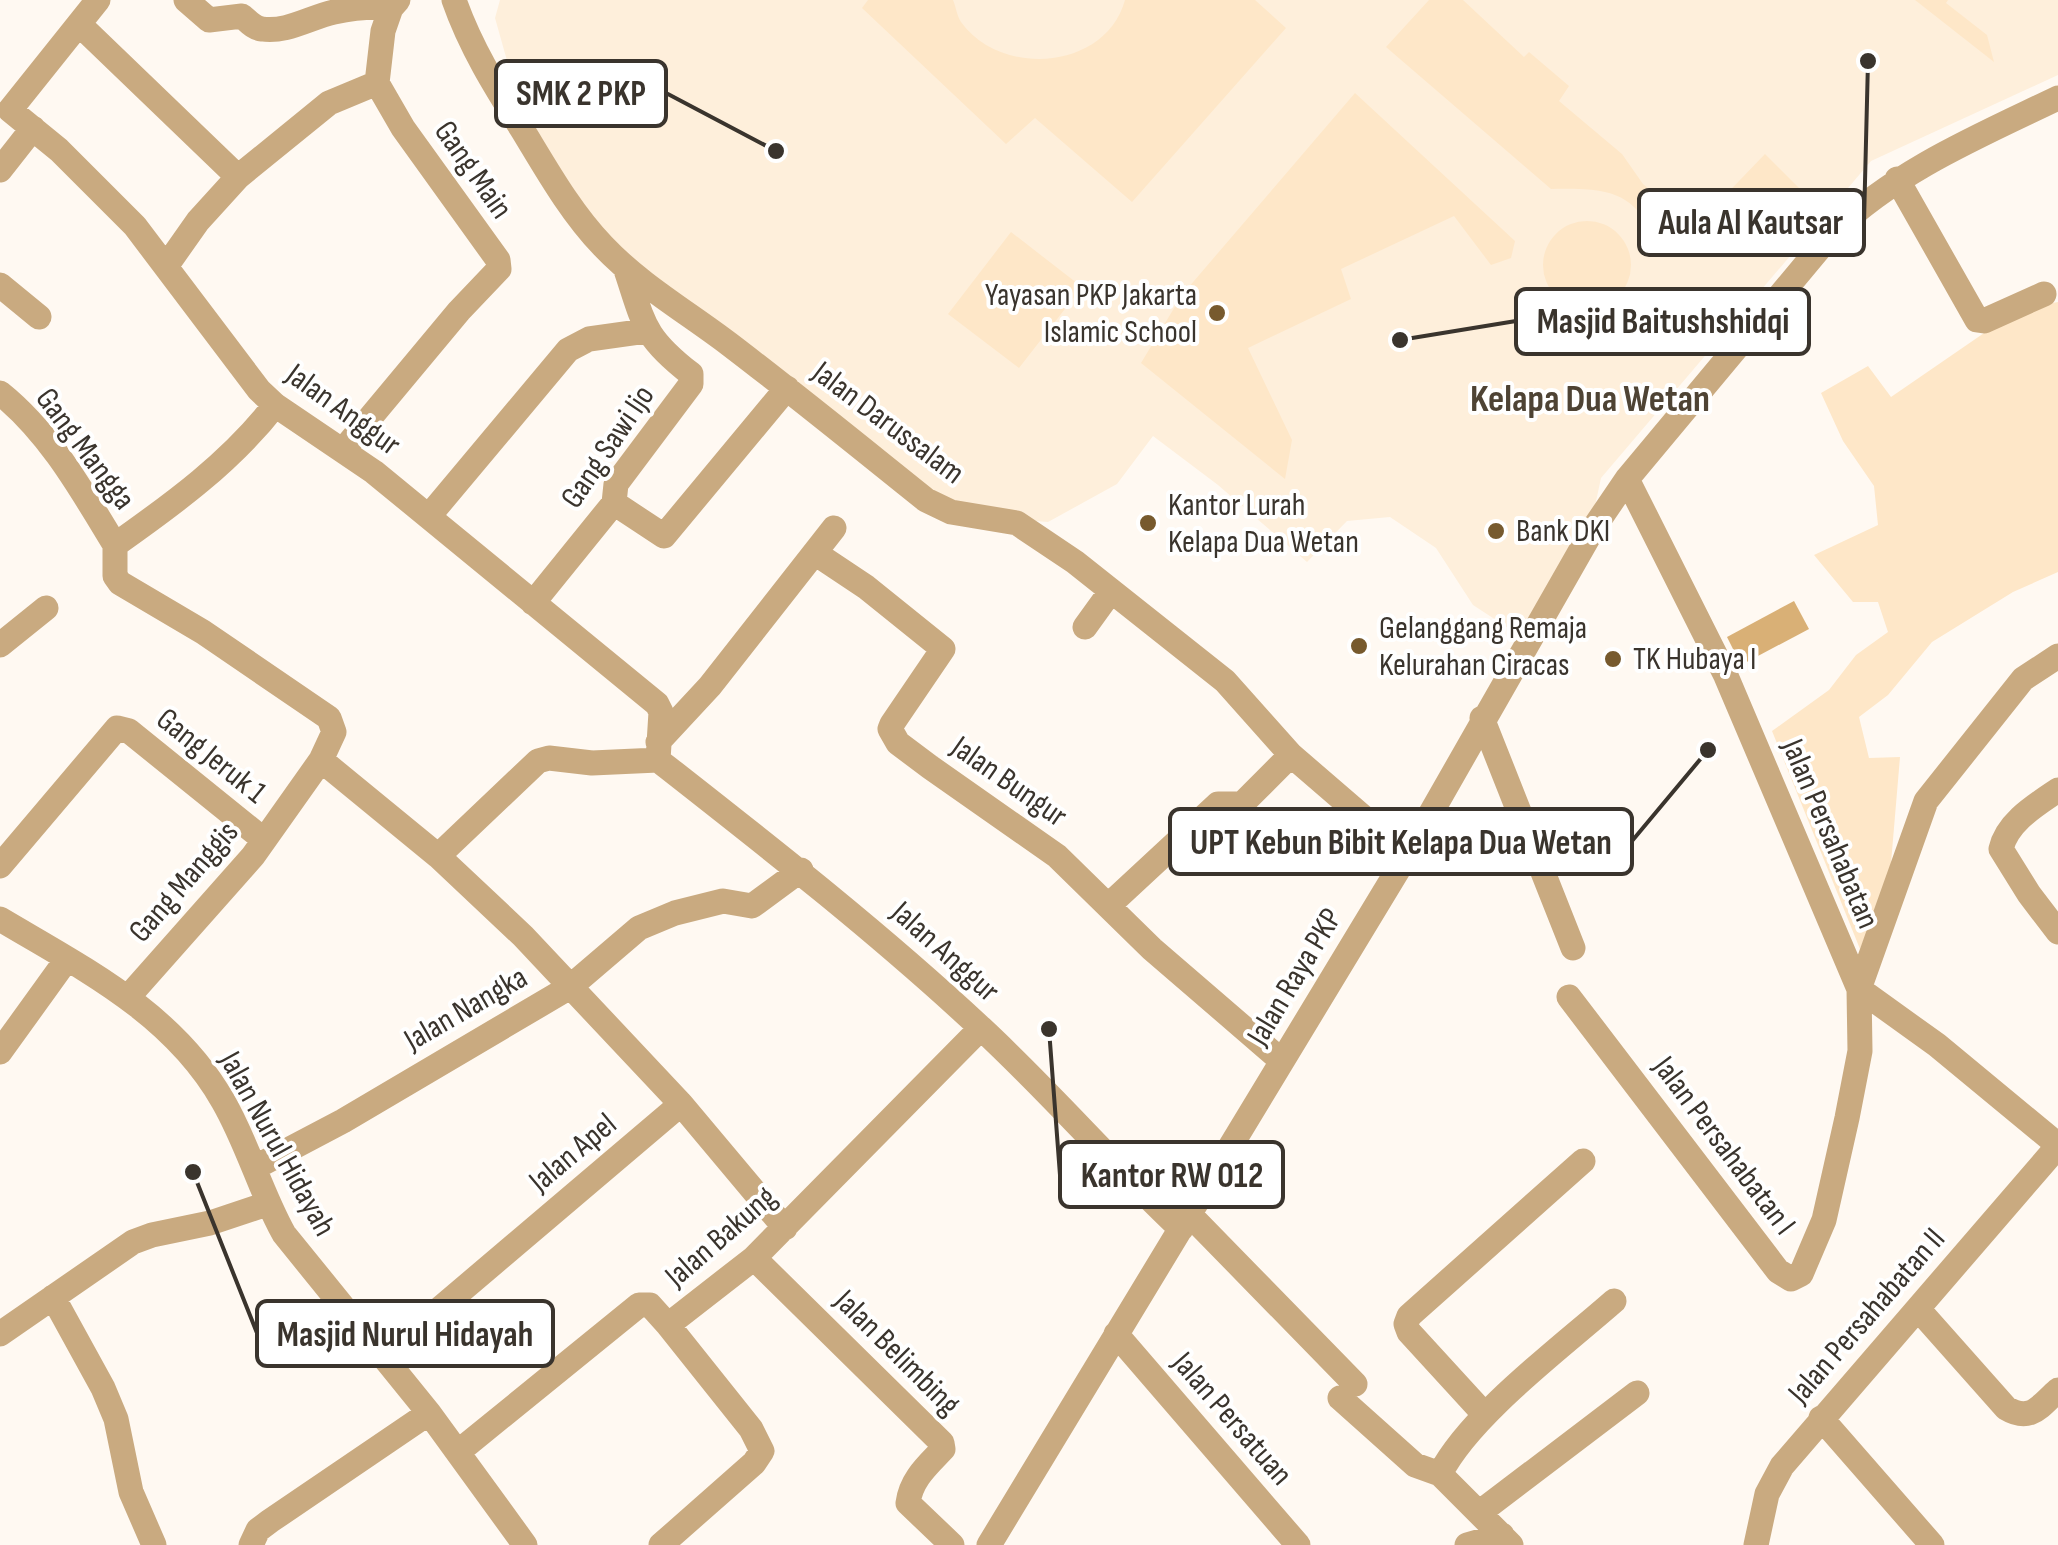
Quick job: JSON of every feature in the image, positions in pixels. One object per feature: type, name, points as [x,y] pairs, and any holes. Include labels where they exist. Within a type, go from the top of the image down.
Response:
[{"type":"street","points":[[5,112],[98,0]]},
{"type":"street","points":[[167,265],[198,220],[238,177],[329,103],[377,83],[383,31],[395,4],[331,13],[264,29],[242,16],[209,20],[186,0]]},
{"type":"street","name":"Jalan Darussalam","points":[[454,0],[485,70],[546,168],[602,245],[625,267],[787,388],[926,500],[951,512],[1016,524],[1111,591],[1225,681],[1291,755],[1407,855]]},
{"type":"street","points":[[80,25],[238,177]]},
{"type":"street","name":"Gang Main","points":[[344,449],[500,269],[498,260],[404,128],[377,83]]},
{"type":"street","name":"Jalan Raya PKP","points":[[989,1545],[1407,855],[1482,718],[1627,478],[1833,232],[1862,204],[1931,158],[2058,98]]},
{"type":"street","name":"Jalan Anggur","points":[[5,112],[34,128],[110,200],[167,265],[235,360],[275,405],[344,449],[657,704],[661,712],[658,751],[802,870],[982,1028],[1185,1221],[1414,1465],[1440,1474],[1506,1540]]},
{"type":"street","points":[[0,170],[34,128]]},
{"type":"street","points":[[1898,179],[1976,320],[1984,321],[2044,294]]},
{"type":"street","name":"Gang Sawi Ijo","points":[[534,603],[614,503],[616,484],[692,384],[690,374],[658,347],[646,331],[625,267]]},
{"type":"street","points":[[0,285],[39,318]]},
{"type":"street","name":"Gang Sawi Ijo","points":[[429,516],[568,350],[588,338],[646,331]]},
{"type":"street","points":[[614,503],[664,536],[787,388]]},
{"type":"street","name":"Gang Mangga","points":[[0,394],[36,428],[115,545]]},
{"type":"street","points":[[275,405],[231,455],[115,545],[115,576],[120,584],[203,632],[328,718],[334,732],[321,760],[438,856],[523,936],[570,987],[640,928],[676,913],[723,902],[752,906],[802,870]]},
{"type":"street","name":"Jalan Persahabatan","points":[[1627,478],[1726,676],[1859,989]]},
{"type":"street","points":[[438,856],[538,761],[549,758],[592,763],[658,751],[834,528]]},
{"type":"street","name":"Jalan Bungur","points":[[814,553],[866,588],[942,649],[892,724],[890,729],[898,743],[973,800],[1057,856],[1191,984],[1282,1061]]},
{"type":"street","points":[[1085,628],[1111,591]]},
{"type":"street","points":[[0,645],[46,608]]},
{"type":"street","points":[[2058,656],[2024,679],[1926,801],[1859,989],[1937,1045],[2058,1145]]},
{"type":"street","points":[[1482,718],[1574,948]]},
{"type":"street","name":"Gang Jeruk 1","points":[[0,866],[117,728],[129,731],[264,840]]},
{"type":"street","points":[[1108,906],[1218,804],[1242,804],[1291,755]]},
{"type":"street","name":"Gang Manggis","points":[[128,996],[264,840],[321,760]]},
{"type":"street","points":[[2058,790],[2018,820],[2006,834],[2001,849],[2058,932]]},
{"type":"street","name":"Jalan Nurul Hidayah","points":[[0,919],[128,996],[171,1036],[213,1084],[237,1127],[267,1204],[284,1234],[429,1413],[526,1545]]},
{"type":"street","points":[[4,1036],[66,959]]},
{"type":"street","name":"Jalan Nangka","points":[[254,1168],[344,1121],[570,987],[681,1104]]},
{"type":"street","name":"Jalan Persahabatan I","points":[[1569,997],[1768,1259],[1791,1279],[1801,1274],[1810,1260],[1824,1220],[1860,1051],[1859,989]]},
{"type":"street","name":"Jalan Bakung","points":[[661,1545],[754,1463],[762,1451],[751,1429],[668,1324],[754,1258],[786,1228],[982,1028]]},
{"type":"street","points":[[681,1104],[786,1228]]},
{"type":"street","name":"Jalan Apel","points":[[384,1357],[681,1104]]},
{"type":"street","name":"Jalan Persahabatan II","points":[[1756,1545],[1767,1494],[1782,1466],[2058,1145]]},
{"type":"street","points":[[1486,1415],[1409,1332],[1408,1316],[1584,1161]]},
{"type":"street","points":[[0,1334],[132,1242],[210,1224],[267,1204]]},
{"type":"street","name":"Jalan Belimbing","points":[[754,1258],[942,1443],[943,1448],[920,1473],[908,1502],[952,1545]]},
{"type":"street","points":[[53,1297],[116,1419],[131,1492],[154,1545]]},
{"type":"street","points":[[1440,1474],[1450,1454],[1486,1415],[1614,1301]]},
{"type":"street","points":[[458,1452],[639,1305],[650,1305],[668,1324]]},
{"type":"street","points":[[1919,1310],[2015,1414],[2032,1412],[2058,1390]]},
{"type":"street","name":"Jalan Persatuan","points":[[1116,1334],[1298,1545]]},
{"type":"street","points":[[1480,1513],[1637,1393]]},
{"type":"street","points":[[251,1545],[258,1530],[270,1521],[429,1413]]},
{"type":"street","points":[[1821,1418],[1932,1545]]},
{"type":"street","points":[[1467,1545],[1506,1540]]},
{"type":"shaded area","name":"Yayasan PKP Jakarta Islamic School","points":[[500,0],[2058,0],[2058,75],[1871,161],[1601,478],[1595,506],[1522,637],[1473,605],[1436,548],[1390,517],[1347,521],[1307,562],[1218,485],[1153,436],[1117,484],[1048,522],[1009,519],[921,495],[659,289],[597,224],[551,155],[515,89],[495,18]]},
{"type":"shaded area","points":[[868,0],[953,0],[961,22],[979,40],[1001,52],[1025,58],[1051,58],[1097,41],[1114,23],[1125,0],[1255,0],[1286,28],[1132,202],[1035,118],[1006,144],[862,8]]},
{"type":"shaded area","points":[[1429,0],[1463,0],[1524,57],[1529,52],[1569,86],[1559,101],[1622,154],[1643,184],[1680,215],[1713,208],[1765,154],[1804,193],[1761,236],[1661,253],[1652,232],[1632,205],[1607,192],[1551,189],[1386,47]]},
{"type":"shaded area","points":[[1915,0],[1948,0],[1946,3],[1987,35],[1994,62]]},
{"type":"shaded area","points":[[1355,93],[1515,241],[1511,258],[1491,265],[1454,216],[1341,269],[1351,299],[1248,348],[1292,440],[1285,479],[1141,363],[1182,295]]},
{"type":"shaded area","points":[[1587,221],[1612,228],[1624,240],[1631,265],[1624,290],[1612,302],[1587,309],[1562,302],[1550,290],[1543,265],[1550,240],[1562,228]]},
{"type":"shaded area","points":[[1011,232],[1082,287],[1019,368],[948,314]]},
{"type":"shaded area","points":[[2058,302],[2058,572],[2013,592],[1932,642],[1888,695],[1859,717],[1869,758],[1900,757],[1890,875],[1860,949],[1772,731],[1829,690],[1856,655],[1888,632],[1878,602],[1853,602],[1814,555],[1878,525],[1874,486],[1843,441],[1821,393],[1868,366],[1891,397],[2019,309]]},
{"type":"shaded area","points":[[1794,601],[1809,629],[1741,665],[1727,637]]},
{"type":"place","name":"Aula Al Kautsar","points":[[1868,61]]},
{"type":"place","name":"SMK 2 PKP","points":[[776,151]]},
{"type":"place","name":"Yayasan PKP Jakarta Islamic School","points":[[1217,313]]},
{"type":"place","name":"Masjid Baitushshidqi","points":[[1400,340]]},
{"type":"place","name":"Kantor Lurah Kelapa Dua Wetan","points":[[1148,523]]},
{"type":"place","name":"Bank DKI","points":[[1496,531]]},
{"type":"place","name":"Gelanggang Remaja Kelurahan Ciracas","points":[[1359,646]]},
{"type":"place","name":"TK Hubaya I","points":[[1613,659]]},
{"type":"place","name":"UPT Kebun Bibit Kelapa Dua Wetan","points":[[1708,750]]},
{"type":"place","name":"Kantor RW 012","points":[[1049,1029]]},
{"type":"place","name":"Masjid Nurul Hidayah","points":[[193,1172]]},
{"type":"district","name":"Kelapa Dua Wetan","points":[[1590,399]]}]
